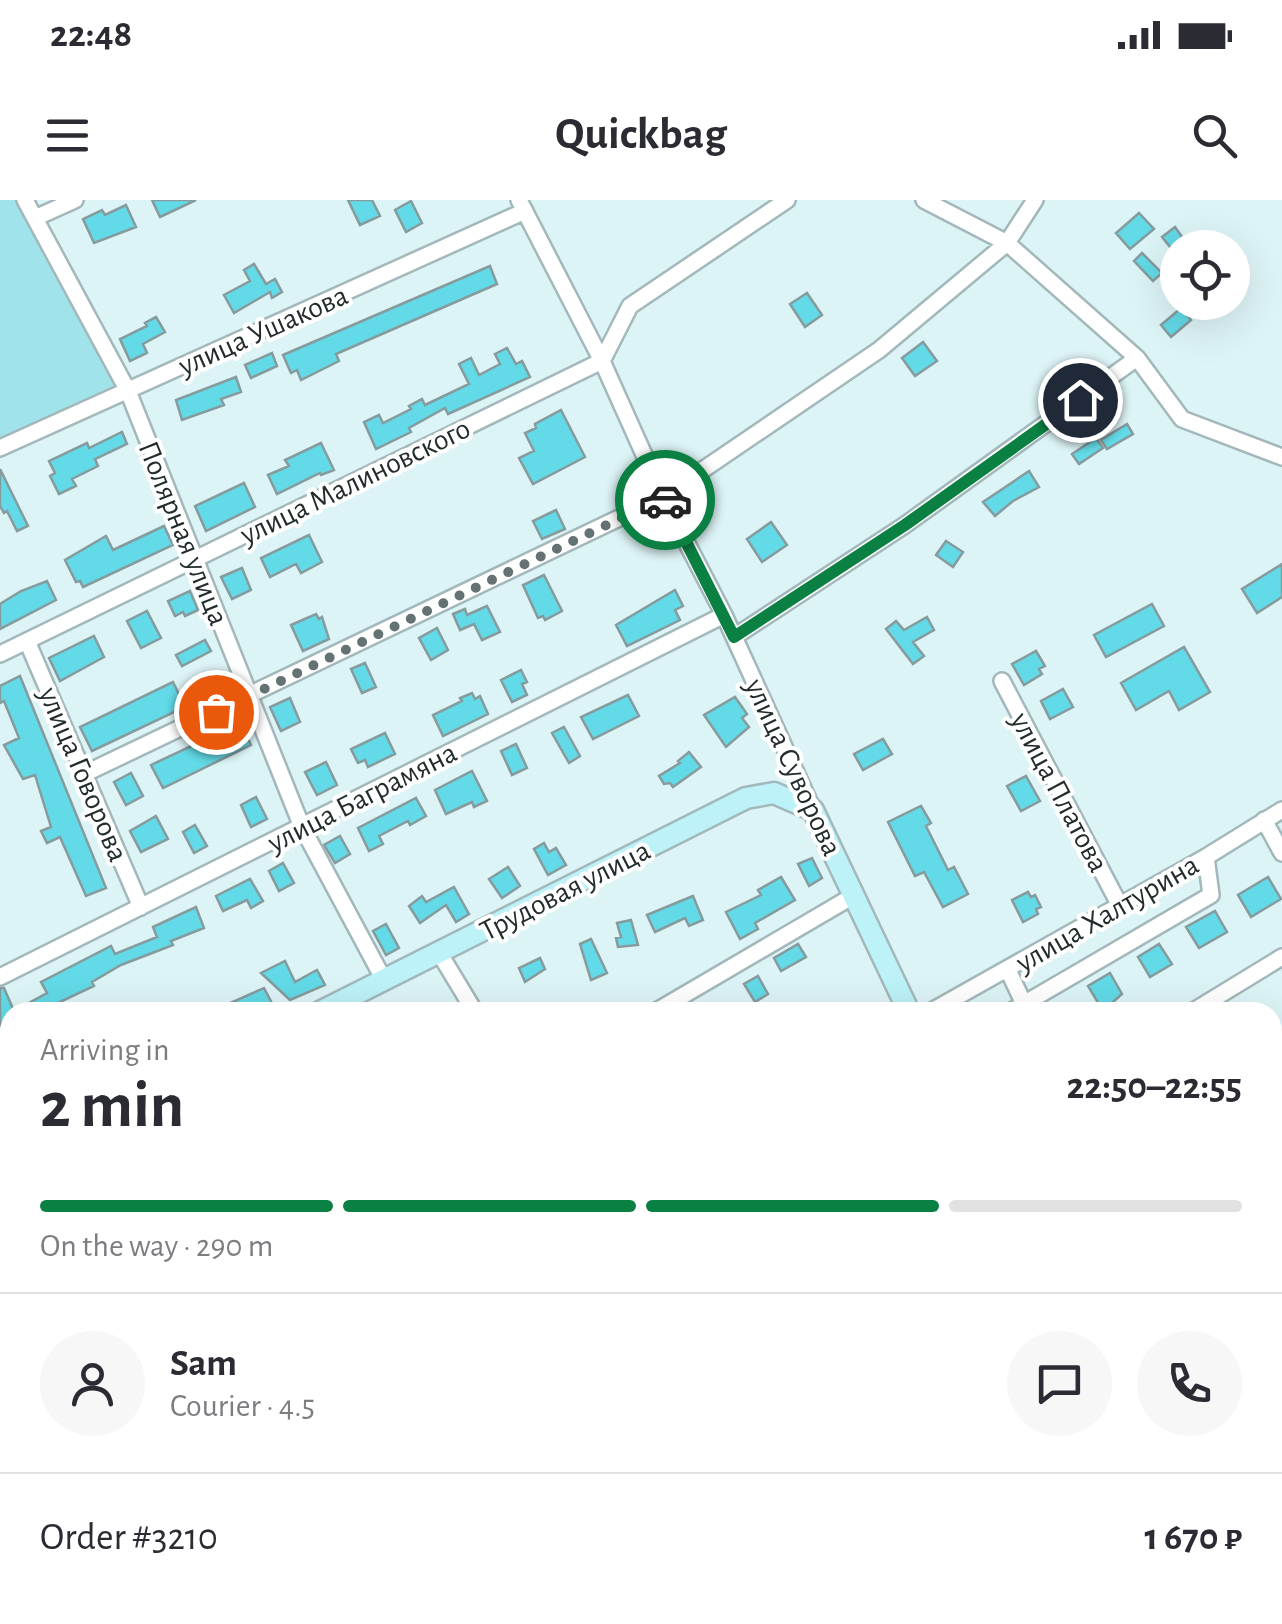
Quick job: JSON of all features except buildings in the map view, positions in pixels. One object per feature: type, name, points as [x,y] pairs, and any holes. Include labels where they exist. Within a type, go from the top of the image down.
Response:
[{"type":"main road","name":"Трудовая улица","points":[[340,1002],[746,798],[774,793],[814,810]]},
{"type":"main road","name":"улица Суворова","points":[[814,810],[897,1002]]},
{"type":"street","name":"Полярная улица","points":[[25,200],[128,391],[302,827],[384,980]]},
{"type":"street","points":[[35,218],[75,200]]},
{"type":"street","points":[[602,361],[630,306],[787,200]]},
{"type":"street","points":[[924,200],[1007,243],[1138,358],[1182,419],[1282,457]]},
{"type":"street","points":[[84,774],[663,498],[879,350],[1007,243],[1035,200]]},
{"type":"street","name":"улица Суворова","points":[[522,205],[602,361],[663,498],[724,615],[814,810]]},
{"type":"street","name":"улица Ушакова","points":[[0,448],[522,205]]},
{"type":"street","points":[[734,637],[905,525],[1138,358]]},
{"type":"street","name":"улица Малиновского","points":[[0,654],[602,361]]},
{"type":"street","name":"улица Баграмяна","points":[[0,977],[724,615]]},
{"type":"street","name":"улица Говорова","points":[[27,641],[141,907]]},
{"type":"street","name":"улица Платова","points":[[1002,681],[1118,904]]},
{"type":"street","name":"улица Халтурина","points":[[949,1002],[1282,810]]},
{"type":"street","points":[[1264,820],[1282,853]]},
{"type":"street","points":[[1027,1002],[1211,895],[1206,857]]},
{"type":"street","points":[[672,1002],[853,896]]},
{"type":"street","points":[[440,954],[469,1002]]},
{"type":"street","points":[[1208,1002],[1282,957]]},
{"type":"street","points":[[1008,970],[1016,1002]]},
{"type":"shaded area","points":[[0,200],[25,200],[128,391],[0,448]]},
{"type":"way so far","points":[[216,712],[665,500]]},
{"type":"route","points":[[665,500],[734,637],[905,525],[1080,400]]}]
